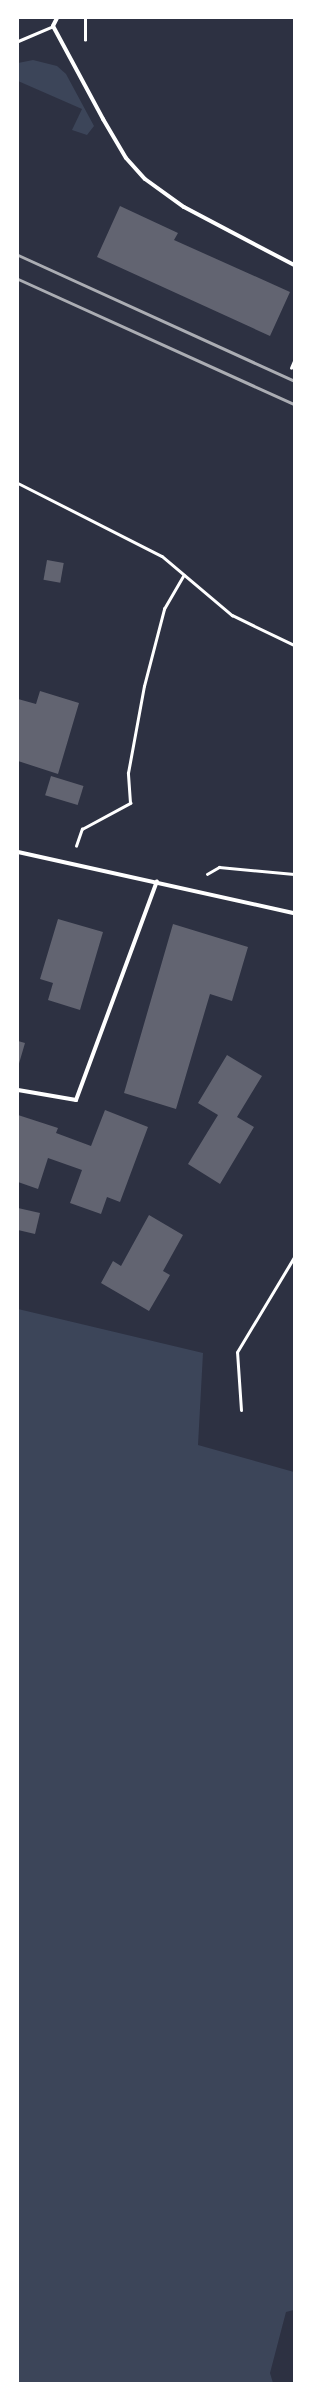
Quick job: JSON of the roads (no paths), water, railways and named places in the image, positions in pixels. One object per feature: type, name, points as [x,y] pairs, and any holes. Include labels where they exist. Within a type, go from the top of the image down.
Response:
[{"type":"street","points":[[57,18],[53,26],[103,119],[126,158],[145,179],[184,207],[294,265]]},
{"type":"street","points":[[18,852],[157,881],[294,913]]},
{"type":"street","points":[[18,1090],[76,1100],[157,881]]},
{"type":"lane","points":[[18,41],[53,26]]},
{"type":"lane","points":[[242,1410],[237,1352],[294,1257]]},
{"type":"railway","points":[[18,255],[294,381]]},
{"type":"railway","points":[[18,279],[294,404]]}]
